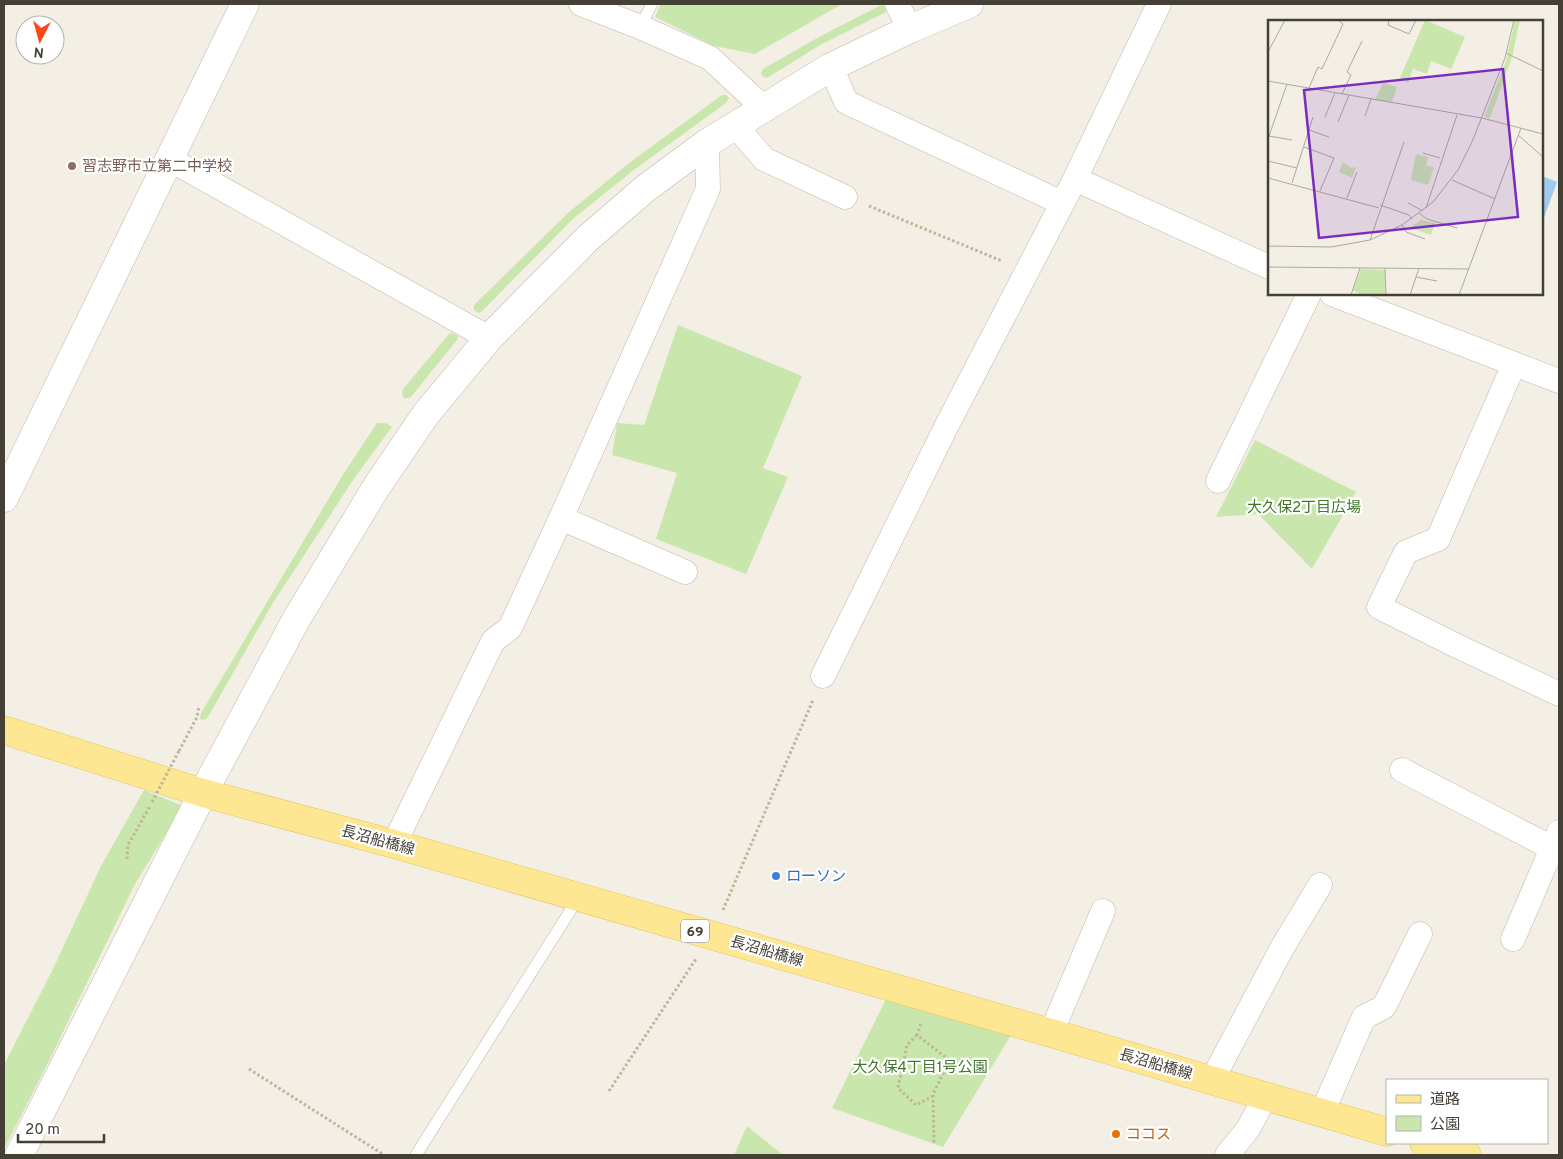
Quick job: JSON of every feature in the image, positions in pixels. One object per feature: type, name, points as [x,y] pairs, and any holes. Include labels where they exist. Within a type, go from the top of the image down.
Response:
[{"type":"main road","name":"長沼船橋線","points":[[4,730],[203,793],[394,844],[1051,1032],[1386,1132]]},
{"type":"main road","points":[[1428,1144],[1467,1155]]},
{"type":"street","points":[[4,498],[245,4]]},
{"type":"street","points":[[581,4],[640,27],[710,58],[765,109]]},
{"type":"street","points":[[897,4],[910,29]]},
{"type":"street","points":[[20,1155],[203,793],[297,618],[377,486],[426,414],[488,338],[588,238],[646,188],[707,143],[831,67],[910,29],[970,4]]},
{"type":"street","points":[[823,676],[946,427],[1075,179],[1159,4]]},
{"type":"street","points":[[831,67],[846,102],[1062,203]]},
{"type":"street","points":[[736,126],[764,159],[845,197]]},
{"type":"street","points":[[394,844],[493,642],[510,628],[708,189],[707,143]]},
{"type":"street","points":[[169,159],[488,338]]},
{"type":"street","points":[[1075,179],[1268,267]]},
{"type":"street","points":[[1218,481],[1309,295]]},
{"type":"street","points":[[1335,295],[1559,381]]},
{"type":"street","points":[[1514,364],[1438,539],[1406,552],[1379,607],[1456,646],[1559,694]]},
{"type":"street","points":[[561,518],[685,572]]},
{"type":"street","points":[[1402,770],[1556,840],[1513,939]]},
{"type":"street","points":[[1212,1080],[1282,948],[1320,885]]},
{"type":"street","points":[[1051,1032],[1103,911]]},
{"type":"street","points":[[1322,1113],[1364,1017],[1384,1007],[1420,934]]},
{"type":"street","points":[[1227,1155],[1248,1129],[1266,1096]]},
{"type":"lane","points":[[640,27],[652,4]]},
{"type":"lane","points":[[416,1155],[579,897]]},
{"type":"path","points":[[845,197],[1027,271]]},
{"type":"path","points":[[609,1091],[712,936],[823,676]]},
{"type":"path","points":[[127,859],[128,845],[197,718],[198,706]]},
{"type":"path","points":[[922,1021],[917,1035],[907,1045],[898,1088],[916,1104],[933,1096]]},
{"type":"path","points":[[917,1035],[948,1059],[933,1096],[934,1144]]},
{"type":"path","points":[[248,1069],[384,1155]]},
{"type":"green space","points":[[661,4],[842,4],[755,54],[714,46],[655,17]]},
{"type":"green space","points":[[881,5],[885,6],[887,10],[884,13],[820,45],[767,78],[763,77],[761,73],[763,69]]},
{"type":"green space","points":[[722,95],[726,95],[729,98],[726,103],[635,169],[574,218],[482,311],[478,313],[474,310],[474,305],[568,213],[629,163]]},
{"type":"green space","points":[[678,325],[802,376],[763,468],[788,477],[746,574],[656,539],[677,473],[612,455],[617,423],[644,425]]},
{"type":"green space","points":[[452,333],[458,336],[457,340],[410,398],[404,398],[402,394],[403,389],[449,334]]},
{"type":"green space","points":[[377,423],[386,423],[392,427],[355,477],[271,606],[208,717],[204,720],[200,719],[201,713],[344,473]]},
{"type":"green space","name":"大久保2丁目広場","points":[[1255,440],[1356,492],[1312,569],[1258,514],[1216,517]]},
{"type":"green space","points":[[144,790],[183,806],[135,884],[4,1149],[4,1065],[52,971],[101,866]]},
{"type":"green space","name":"大久保4丁目1号公園","points":[[890,991],[1016,1027],[943,1147],[832,1108]]},
{"type":"green space","points":[[747,1126],[783,1155],[734,1155]]},
{"type":"water","points":[[1543,176],[1557,182],[1543,220]]},
{"type":"place","name":"習志野市立第二中学校","points":[[72,166]]},
{"type":"place","name":"ローソン","points":[[776,876]]},
{"type":"place","name":"ココス","points":[[1116,1134]]}]
